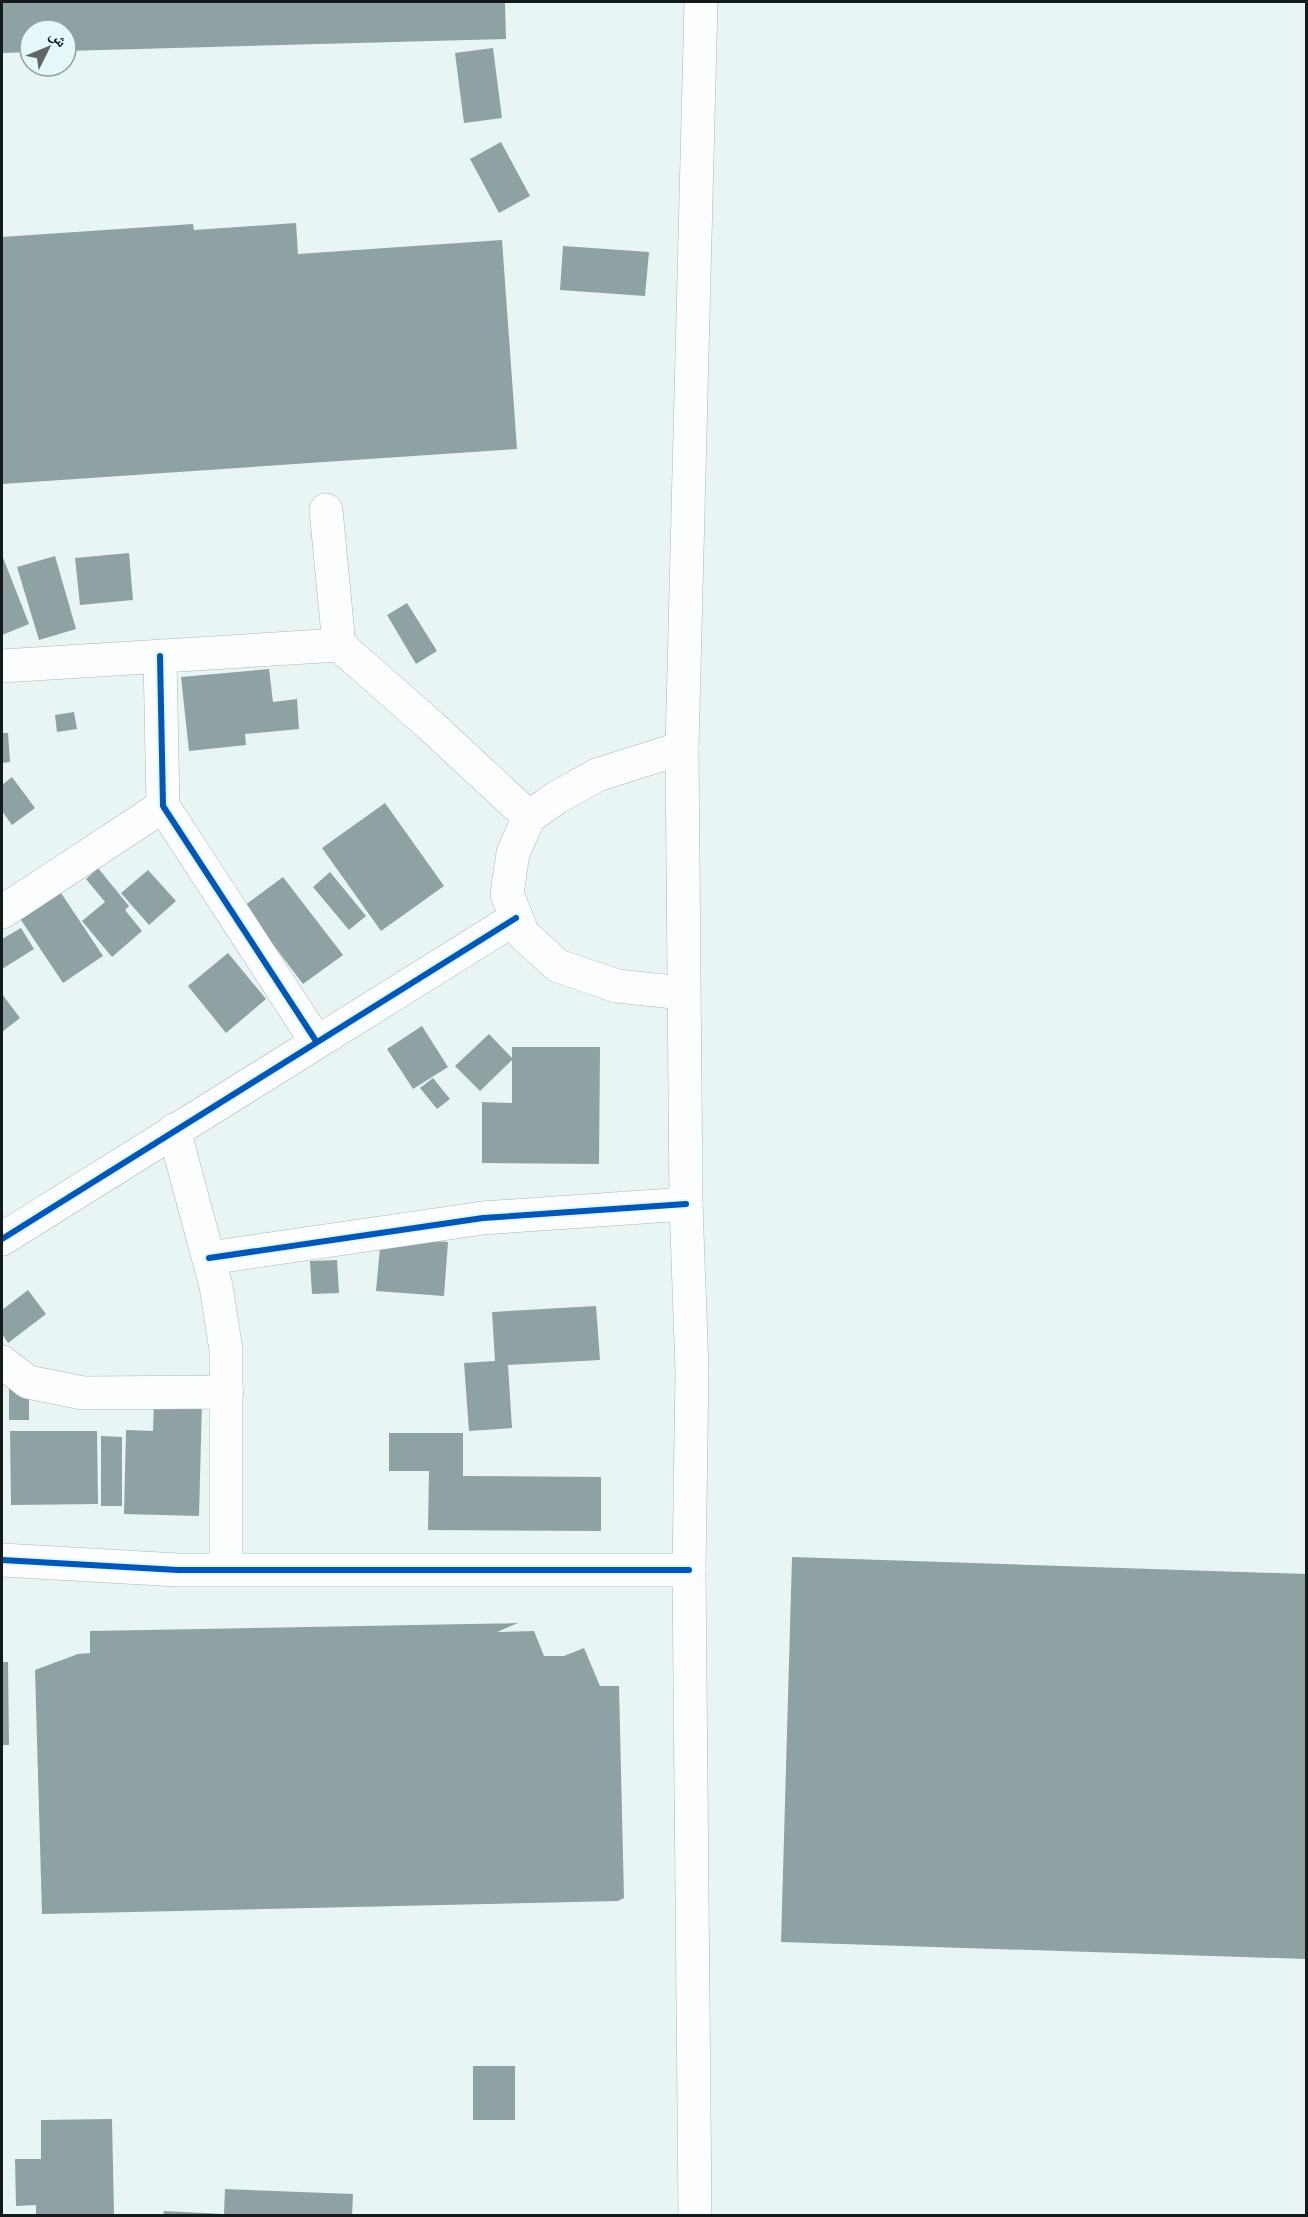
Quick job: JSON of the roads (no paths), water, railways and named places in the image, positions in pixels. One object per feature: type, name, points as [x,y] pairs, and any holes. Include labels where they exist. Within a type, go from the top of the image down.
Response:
[{"type":"street","points":[[695,2216],[689,1570],[692,1370],[686,1204],[681,748],[701,2]]},
{"type":"street","points":[[326,510],[339,645],[529,817]]},
{"type":"street","points":[[2,666],[339,645]]},
{"type":"street","points":[[160,656],[163,806],[316,1041]]},
{"type":"street","points":[[681,748],[597,775],[556,798],[529,817],[513,853],[507,894],[523,934],[558,966],[617,986],[683,993]]},
{"type":"street","points":[[2,912],[163,806]]},
{"type":"street","points":[[2,1239],[516,918]]},
{"type":"street","points":[[174,1130],[216,1286],[226,1350],[226,1570]]},
{"type":"street","points":[[209,1258],[483,1218],[686,1204]]},
{"type":"street","points":[[2,1362],[28,1382],[83,1393],[227,1392]]},
{"type":"street","points":[[2,1560],[178,1570],[689,1570]]}]
